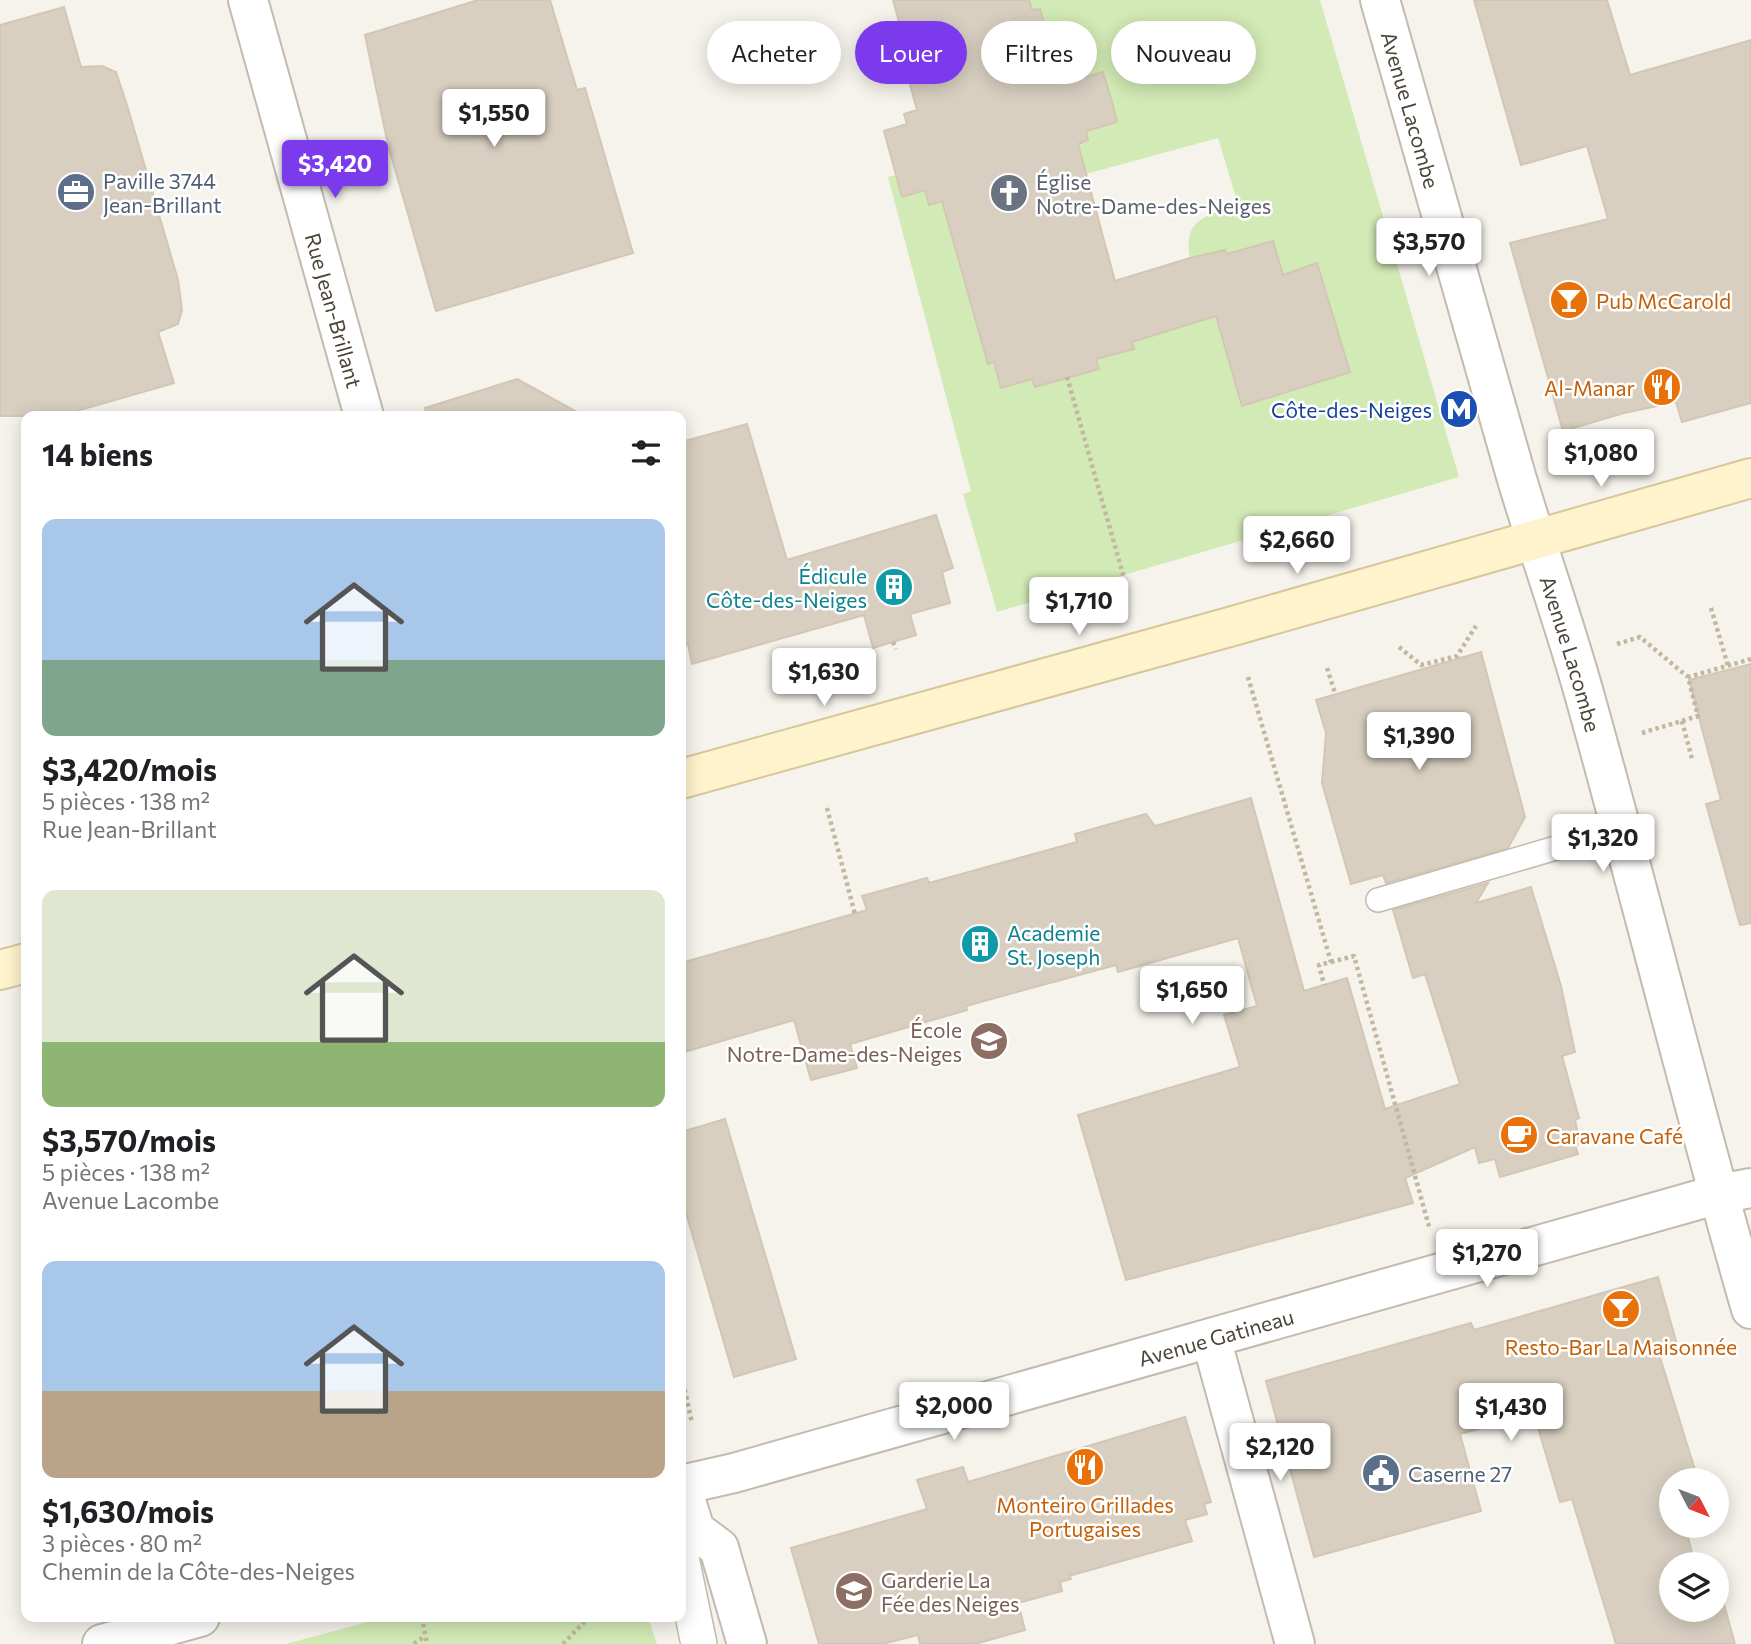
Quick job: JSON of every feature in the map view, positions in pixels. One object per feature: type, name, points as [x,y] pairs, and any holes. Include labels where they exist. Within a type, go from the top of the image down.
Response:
[{"type":"main road","points":[[686,778],[1751,478]]},
{"type":"main road","points":[[0,970],[21,964]]},
{"type":"street","name":"Rue Jean-Brillant","points":[[248,0],[363,411]]},
{"type":"street","name":"Avenue Lacombe","points":[[1380,0],[1621,829],[1735,1191],[1751,1309]]},
{"type":"street","name":"Avenue Gatineau","points":[[686,1484],[734,1473],[1735,1191]]},
{"type":"street","points":[[1211,1338],[1294,1644]]},
{"type":"street","points":[[699,1644],[686,1547],[719,1548],[747,1644]]},
{"type":"street","points":[[102,1644],[182,1622]]},
{"type":"lane","points":[[1378,900],[1621,829]]},
{"type":"path","points":[[1068,377],[1126,585]]},
{"type":"path","points":[[1711,608],[1728,666]]},
{"type":"path","points":[[1399,647],[1421,665],[1457,656],[1476,626]]},
{"type":"path","points":[[1617,643],[1640,637],[1688,677],[1698,716],[1642,733]]},
{"type":"path","points":[[893,642],[896,649]]},
{"type":"path","points":[[1688,677],[1751,659]]},
{"type":"path","points":[[1327,668],[1335,693]]},
{"type":"path","points":[[1248,677],[1331,962]]},
{"type":"path","points":[[1682,721],[1692,759]]},
{"type":"path","points":[[827,808],[855,914]]},
{"type":"path","points":[[1324,985],[1319,965],[1354,956],[1430,1230]]},
{"type":"path","points":[[686,1396],[692,1423]]},
{"type":"path","points":[[423,1622],[427,1644]]},
{"type":"path","points":[[564,1644],[584,1622]]},
{"type":"path","points":[[414,1644],[425,1636]]},
{"type":"green space","points":[[1029,0],[1320,0],[1459,477],[997,612],[963,494],[971,491],[888,177],[896,175],[902,196],[925,190],[930,205],[942,201],[988,363],[994,362],[1001,388],[1032,379],[1035,387],[1098,369],[1096,359],[1133,349],[1132,342],[1214,307],[1242,406],[1350,372],[1317,264],[1283,275],[1273,241],[1227,254],[1225,250],[1190,258],[1188,245],[1193,227],[1207,216],[1238,204],[1218,138],[1086,174],[1078,144],[1088,140],[1086,131],[1117,122],[1103,73],[1097,75],[1097,21],[1043,21],[1040,9],[1032,10]]},
{"type":"green space","points":[[367,1622],[650,1622],[657,1644],[286,1644]]},
{"type":"building","points":[[478,0],[550,0],[577,90],[585,88],[633,253],[436,311],[388,145],[365,35]]},
{"type":"building","name":"Église Notre-Dame-des-Neiges","points":[[893,0],[1029,0],[1032,10],[1040,9],[1043,21],[981,21],[981,84],[1097,84],[1097,74],[1103,72],[1117,122],[1086,131],[1088,140],[1078,144],[1115,281],[1190,258],[1225,250],[1227,254],[1273,241],[1283,275],[1317,263],[1350,372],[1242,406],[1216,316],[1132,342],[1134,349],[1096,359],[1099,369],[1035,387],[1032,379],[1001,388],[994,362],[988,364],[942,201],[929,205],[925,190],[902,197],[884,131],[907,124],[904,114],[917,110],[910,84],[967,84],[967,21],[899,21]]},
{"type":"building","points":[[1474,0],[1607,0],[1630,75],[1751,40],[1751,403],[1682,422],[1676,402],[1624,413],[1563,431],[1510,243],[1608,219],[1587,146],[1521,165]]},
{"type":"building","name":"Paville 3744 Jean-Brillant","points":[[64,7],[81,67],[102,66],[116,72],[178,280],[182,310],[178,324],[158,332],[174,383],[76,411],[21,411],[21,416],[0,416],[0,25]]},
{"type":"building","points":[[517,379],[575,411],[425,411],[425,408]]},
{"type":"building","points":[[747,424],[787,560],[936,515],[953,568],[942,572],[950,603],[910,614],[916,635],[873,648],[864,615],[692,664],[686,645],[686,441]]},
{"type":"building","points":[[1481,652],[1525,817],[1508,848],[1386,883],[1383,875],[1351,884],[1322,783],[1326,733],[1316,700]]},
{"type":"building","points":[[1751,664],[1751,923],[1740,925],[1706,804],[1721,800],[1689,680]]},
{"type":"building","points":[[1251,798],[1304,991],[1347,978],[1385,1109],[1460,1084],[1425,974],[1413,978],[1393,910],[1488,883],[1476,903],[1531,887],[1561,986],[1575,1052],[1562,1056],[1579,1118],[1575,1120],[1580,1143],[1575,1145],[1578,1154],[1500,1177],[1495,1159],[1479,1163],[1475,1147],[1405,1178],[1413,1203],[1126,1280],[1078,1115],[1240,1067],[1224,1015],[1257,1006],[1238,938],[1118,972],[1116,965],[966,1006],[967,1010],[850,1044],[857,1068],[811,1080],[794,1020],[686,1052],[686,962],[867,910],[862,896],[927,878],[929,883],[1077,842],[1075,834],[1146,814],[1155,826]]},
{"type":"building","points":[[725,1119],[796,1359],[734,1377],[686,1213],[686,1131]]},
{"type":"building","points":[[1658,1277],[1678,1348],[1659,1354],[1694,1468],[1659,1468],[1659,1538],[1688,1538],[1692,1552],[1659,1552],[1659,1622],[1729,1622],[1735,1644],[1616,1644],[1572,1499],[1560,1502],[1534,1414],[1460,1434],[1481,1511],[1314,1557],[1266,1381],[1471,1323],[1474,1330]]},
{"type":"building","points":[[1185,1417],[1211,1502],[1204,1504],[1207,1514],[1185,1520],[1192,1541],[1069,1576],[1071,1579],[1060,1582],[1062,1591],[1018,1603],[1025,1630],[975,1644],[920,1644],[918,1635],[882,1644],[819,1644],[791,1548],[927,1509],[917,1480],[963,1467],[968,1482]]},
{"type":"place","name":"Paville 3744 Jean-Brillant","points":[[76,192]]},
{"type":"place","name":"Église Notre-Dame-des-Neiges","points":[[1009,193]]},
{"type":"place","name":"Pub McCarold","points":[[1569,300]]},
{"type":"place","name":"Al-Manar","points":[[1662,387]]},
{"type":"place","name":"Côte-des-Neiges","points":[[1459,409]]},
{"type":"place","name":"Édicule Côte-des-Neiges","points":[[894,587]]},
{"type":"place","name":"Academie St. Joseph","points":[[980,944]]},
{"type":"place","name":"École Notre-Dame-des-Neiges","points":[[989,1041]]},
{"type":"place","name":"Caravane Café","points":[[1519,1135]]},
{"type":"place","name":"Resto-Bar La Maisonnée","points":[[1621,1309]]},
{"type":"place","name":"Monteiro Grillades Portugaises","points":[[1085,1467]]},
{"type":"place","name":"Caserne 27","points":[[1381,1473]]},
{"type":"place","name":"Garderie La Fée des Neiges","points":[[854,1591]]}]
